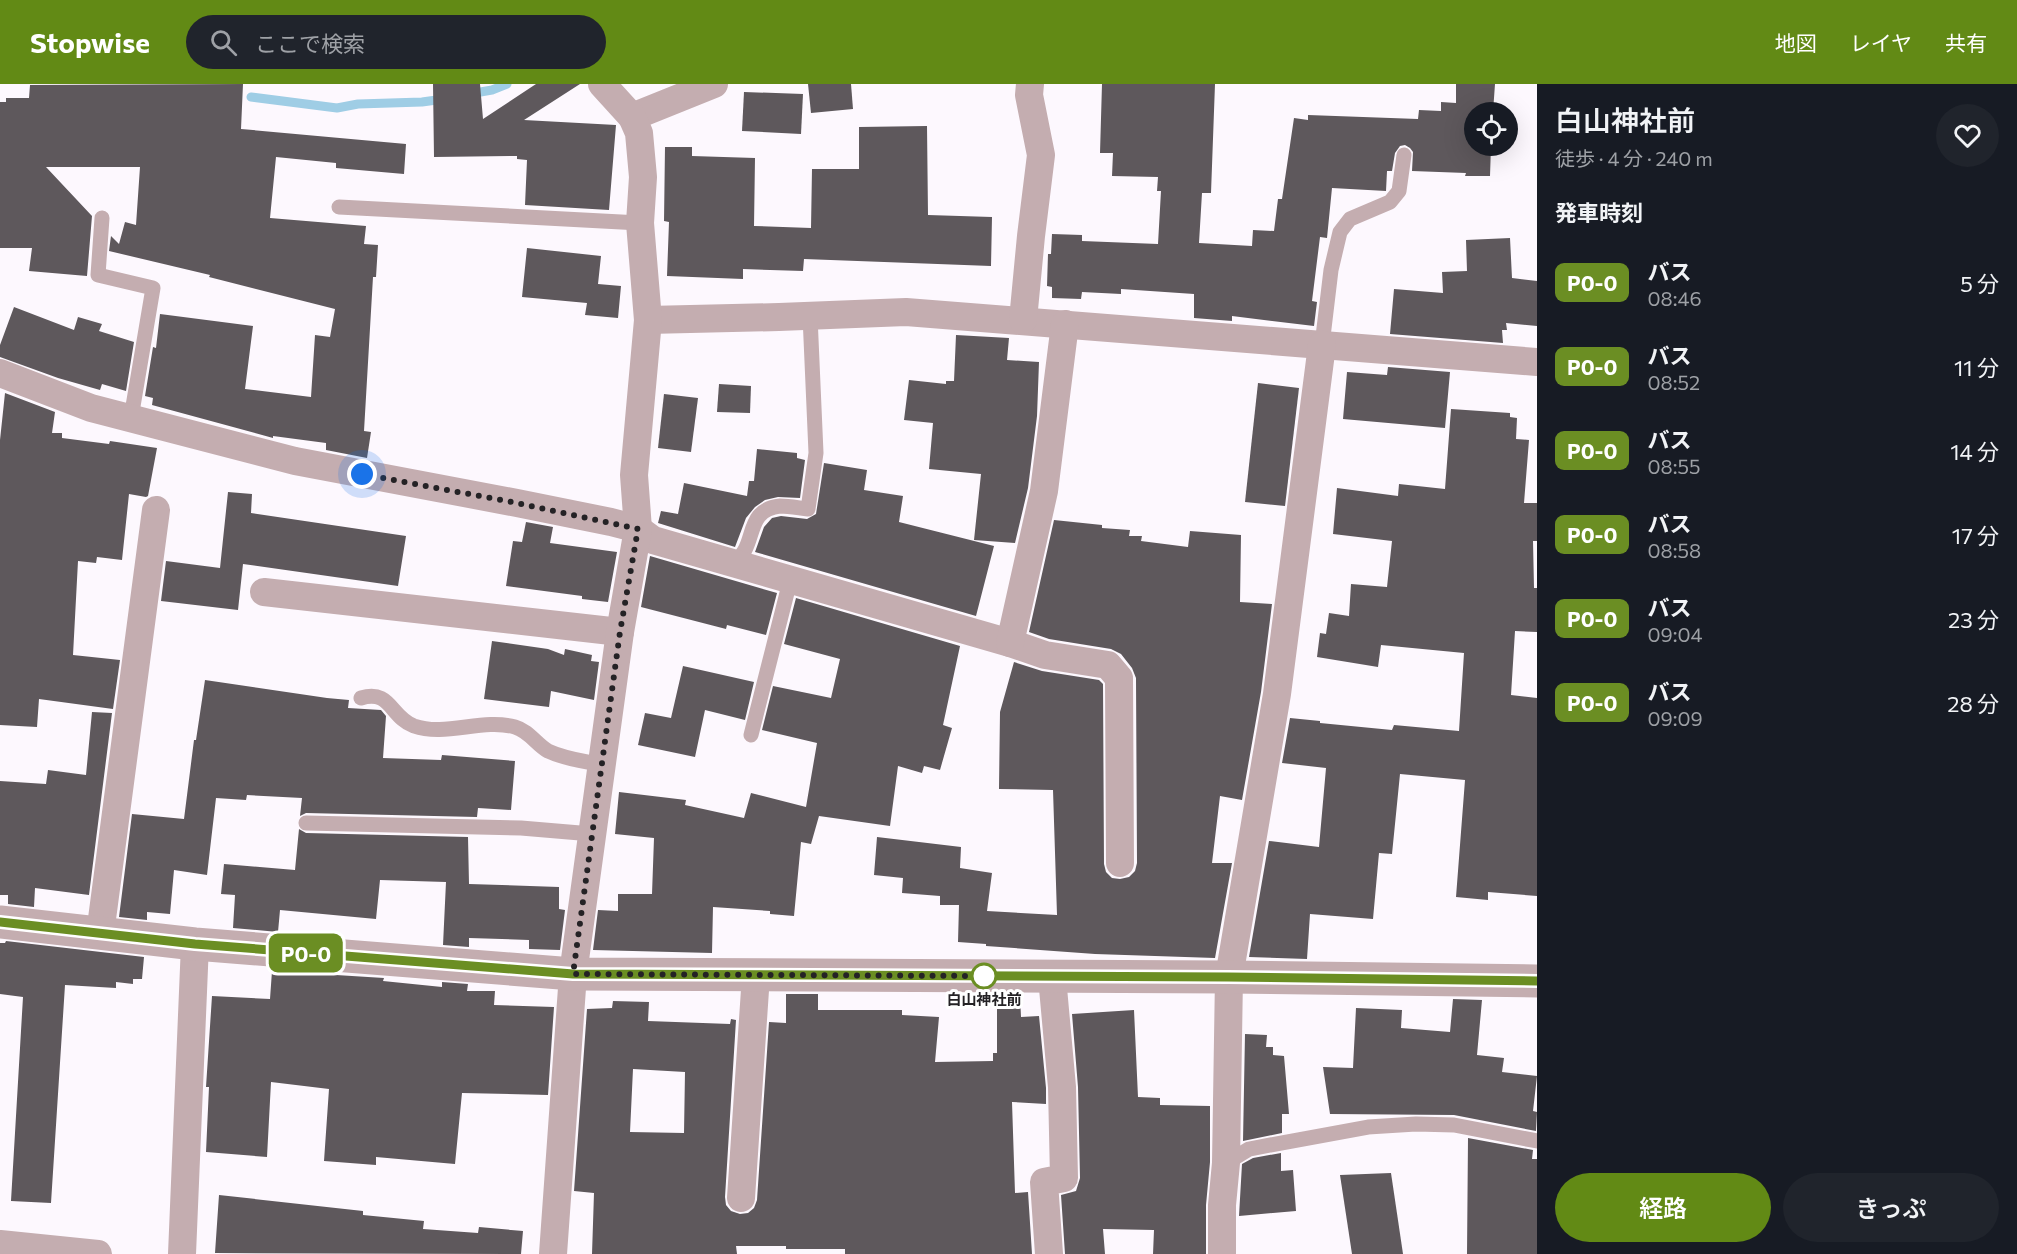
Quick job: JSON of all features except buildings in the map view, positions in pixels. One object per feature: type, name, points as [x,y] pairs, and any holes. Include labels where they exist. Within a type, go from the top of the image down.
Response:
[{"type":"street","points":[[553,1254],[573,974],[620,632],[638,529],[634,475],[648,320],[640,224],[644,177],[639,133],[632,117],[602,84]]},
{"type":"street","points":[[632,117],[714,84]]},
{"type":"street","points":[[1023,320],[1041,155],[1029,95],[1030,84]]},
{"type":"street","points":[[648,320],[906,312],[1537,362]]},
{"type":"street","points":[[1010,643],[1044,491],[1065,324]]},
{"type":"street","points":[[1222,1254],[1222,1205],[1226,1163],[1228,977],[1277,694],[1322,345]]},
{"type":"street","points":[[0,373],[91,408],[295,462],[517,503],[638,529],[653,540],[1010,643],[1045,656],[1108,665],[1119,678],[1120,863]]},
{"type":"street","points":[[100,934],[156,510]]},
{"type":"street","points":[[264,592],[620,632]]},
{"type":"street","points":[[0,922],[195,944],[573,974],[1537,981]]},
{"type":"street","points":[[182,1254],[195,944]]},
{"type":"street","points":[[741,1198],[756,975]]},
{"type":"street","points":[[1049,1254],[1044,1182],[1064,1178],[1062,1087],[1052,977]]},
{"type":"street","points":[[0,1244],[98,1254]]},
{"type":"lane","points":[[1322,345],[1331,270],[1340,232],[1350,219],[1389,202],[1400,191],[1404,155]]},
{"type":"lane","points":[[339,207],[640,224]]},
{"type":"lane","points":[[102,218],[98,275],[153,288],[131,418]]},
{"type":"lane","points":[[732,564],[742,558],[752,525],[762,513],[779,506],[808,509],[816,453],[810,316]]},
{"type":"lane","points":[[751,735],[790,581]]},
{"type":"lane","points":[[361,698],[372,695],[381,697],[390,704],[398,716],[413,726],[437,730],[494,724],[516,727],[533,737],[546,750],[602,765]]},
{"type":"lane","points":[[306,823],[521,828],[592,834]]},
{"type":"lane","points":[[1226,1163],[1249,1149],[1368,1127],[1416,1124],[1454,1125],[1537,1141]]},
{"type":"waterway","points":[[469,94],[492,90],[507,84]]},
{"type":"waterway","points":[[251,97],[337,108],[358,104],[444,99]]},
{"type":"bus line","name":"P0-0","points":[[0,922],[195,944],[573,974],[1537,981]]},
{"type":"place","name":"白山神社前","points":[[984,976]]},
{"type":"route","points":[[362,474],[517,503],[638,529],[620,632],[573,974],[984,976]]}]
